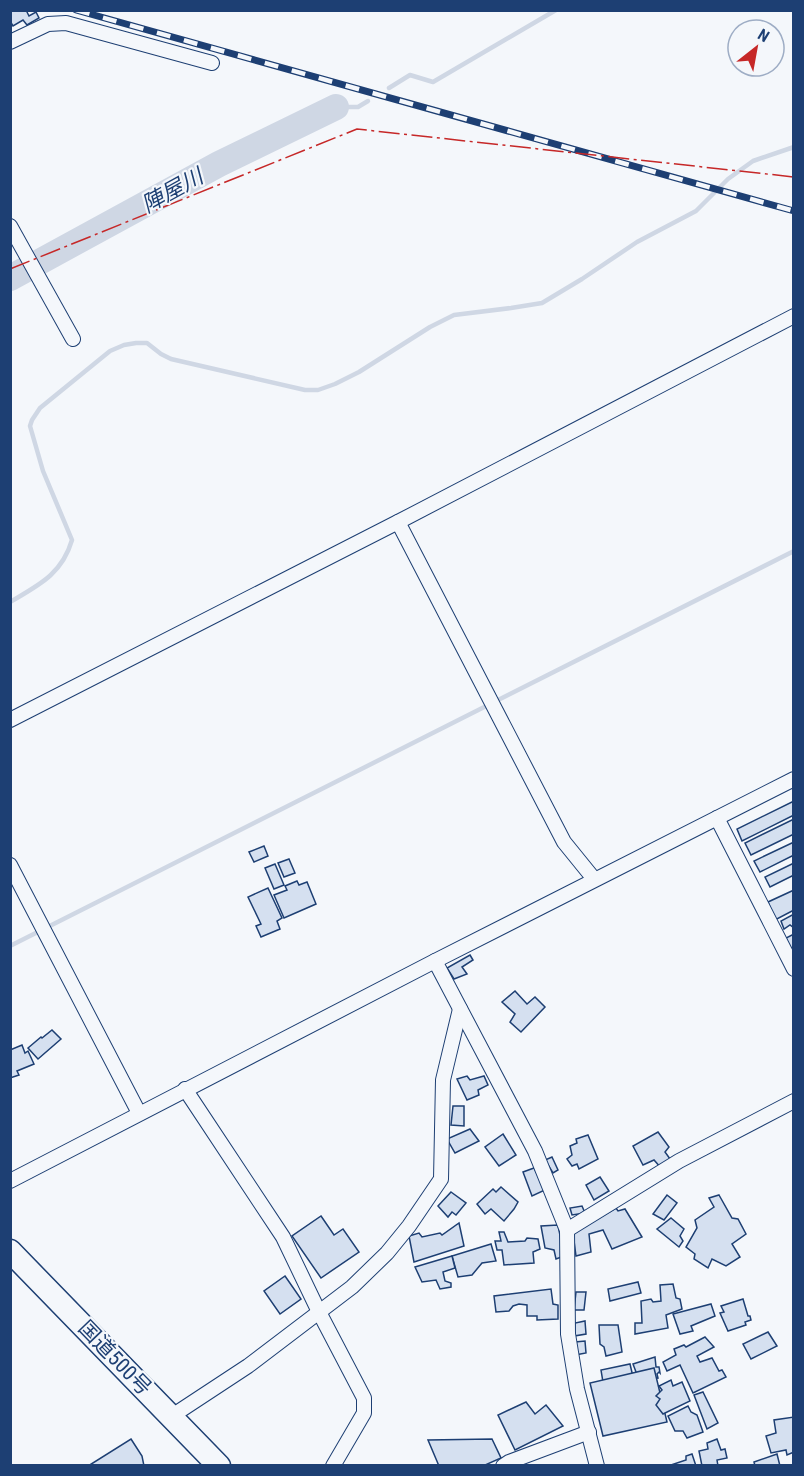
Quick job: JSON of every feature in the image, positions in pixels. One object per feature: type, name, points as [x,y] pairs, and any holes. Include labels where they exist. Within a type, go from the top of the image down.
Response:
[{"type":"highway","name":"国道500号","points":[[10,1251],[219,1466]]},
{"type":"street","points":[[10,42],[48,24],[66,23],[212,63]]},
{"type":"street","points":[[10,226],[73,339]]},
{"type":"street","points":[[10,720],[794,316]]},
{"type":"street","points":[[398,522],[564,842],[594,879]]},
{"type":"street","points":[[10,1180],[594,879],[794,779]]},
{"type":"street","points":[[717,818],[794,969]]},
{"type":"street","points":[[10,865],[139,1113]]},
{"type":"street","points":[[435,961],[535,1151],[567,1230],[568,1334],[577,1389],[597,1466]]},
{"type":"street","points":[[172,1416],[248,1366],[352,1287],[387,1253],[409,1226],[441,1179],[443,1080],[460,1009]]},
{"type":"street","points":[[185,1089],[283,1237],[364,1398],[364,1413],[333,1466]]},
{"type":"street","points":[[567,1230],[680,1161],[794,1101]]},
{"type":"street","points":[[502,1466],[589,1432]]},
{"type":"building","points":[[10,10],[26,10],[29,16],[36,12],[39,18],[27,25],[23,20],[13,26],[10,21]]},
{"type":"building","points":[[794,801],[794,815],[742,841],[737,829]]},
{"type":"building","points":[[794,819],[794,834],[751,855],[745,843]]},
{"type":"building","points":[[794,842],[794,855],[760,872],[754,861]]},
{"type":"building","points":[[264,846],[268,856],[254,862],[249,852]]},
{"type":"building","points":[[289,859],[295,873],[284,877],[278,863]]},
{"type":"building","points":[[794,863],[794,875],[770,887],[765,877]]},
{"type":"building","points":[[275,864],[284,885],[274,889],[265,868]]},
{"type":"building","points":[[297,881],[299,885],[307,882],[316,904],[284,918],[274,895],[287,890],[285,886]]},
{"type":"building","points":[[268,888],[282,918],[277,921],[280,929],[261,937],[256,926],[261,924],[248,897]]},
{"type":"building","points":[[794,890],[794,910],[775,920],[768,902]]},
{"type":"building","points":[[794,914],[794,928],[790,925],[784,929],[781,921]]},
{"type":"building","points":[[794,934],[794,948],[791,950],[786,938]]},
{"type":"building","points":[[470,955],[473,960],[462,967],[467,974],[454,979],[447,968]]},
{"type":"building","points":[[515,991],[527,1004],[535,997],[545,1007],[521,1032],[510,1022],[515,1014],[502,1002]]},
{"type":"building","points":[[52,1030],[61,1039],[38,1059],[28,1048]]},
{"type":"building","points":[[22,1045],[25,1053],[28,1051],[34,1064],[17,1071],[19,1075],[10,1078],[10,1050]]},
{"type":"building","points":[[467,1076],[470,1080],[484,1076],[488,1085],[478,1090],[479,1095],[467,1100],[457,1079]]},
{"type":"building","points":[[453,1106],[464,1106],[464,1126],[451,1125]]},
{"type":"building","points":[[470,1129],[479,1141],[455,1153],[447,1139]]},
{"type":"building","points":[[658,1132],[669,1147],[665,1152],[673,1163],[662,1169],[654,1160],[643,1165],[633,1146]]},
{"type":"building","points":[[503,1134],[516,1155],[499,1166],[485,1147]]},
{"type":"building","points":[[588,1135],[598,1159],[579,1169],[577,1164],[572,1166],[567,1159],[572,1155],[570,1146],[577,1143],[576,1139]]},
{"type":"building","points":[[552,1157],[558,1170],[553,1173],[545,1160]]},
{"type":"building","points":[[534,1168],[545,1190],[532,1196],[523,1172]]},
{"type":"building","points":[[600,1177],[609,1191],[594,1200],[586,1185]]},
{"type":"building","points":[[501,1187],[518,1202],[504,1221],[491,1209],[485,1214],[477,1204],[493,1189],[496,1192]]},
{"type":"building","points":[[451,1192],[466,1203],[456,1215],[452,1212],[448,1217],[438,1206]]},
{"type":"building","points":[[667,1195],[677,1203],[664,1220],[653,1214]]},
{"type":"building","points":[[719,1195],[732,1218],[738,1219],[746,1234],[732,1244],[740,1257],[726,1266],[712,1259],[708,1268],[694,1259],[695,1254],[686,1247],[697,1228],[695,1220],[714,1207],[709,1198]]},
{"type":"building","points":[[582,1206],[585,1213],[572,1215],[570,1208]]},
{"type":"building","points":[[616,1208],[618,1211],[625,1209],[642,1237],[612,1249],[603,1230],[589,1234],[591,1252],[576,1256],[573,1233]]},
{"type":"building","points":[[321,1216],[334,1235],[343,1229],[359,1252],[321,1278],[292,1236]]},
{"type":"building","points":[[671,1218],[684,1229],[680,1236],[683,1241],[679,1247],[657,1229]]},
{"type":"building","points":[[459,1223],[464,1246],[414,1262],[409,1236],[419,1233],[422,1237],[440,1233],[442,1235]]},
{"type":"building","points":[[558,1225],[564,1256],[556,1259],[554,1250],[545,1248],[541,1226]]},
{"type":"building","points":[[499,1232],[504,1232],[508,1242],[525,1241],[527,1238],[538,1239],[540,1249],[533,1252],[534,1263],[504,1265],[502,1250],[497,1250],[495,1241],[501,1241]]},
{"type":"building","points":[[491,1244],[496,1261],[482,1263],[472,1275],[458,1277],[452,1256]]},
{"type":"building","points":[[452,1256],[455,1268],[443,1272],[445,1281],[451,1283],[451,1287],[440,1289],[436,1280],[422,1282],[415,1267]]},
{"type":"building","points":[[285,1276],[301,1299],[280,1314],[264,1291]]},
{"type":"building","points":[[638,1282],[641,1293],[610,1301],[608,1289]]},
{"type":"building","points":[[673,1284],[676,1298],[680,1299],[682,1309],[666,1315],[668,1328],[635,1334],[635,1323],[642,1323],[641,1301],[651,1299],[653,1302],[661,1301],[660,1285]]},
{"type":"building","points":[[551,1289],[553,1304],[558,1305],[558,1319],[537,1320],[537,1316],[527,1316],[527,1305],[519,1304],[513,1306],[509,1311],[496,1312],[494,1296]]},
{"type":"building","points":[[576,1292],[586,1292],[584,1310],[574,1310]]},
{"type":"building","points":[[743,1299],[751,1320],[745,1322],[746,1325],[728,1331],[720,1313],[724,1312],[721,1306]]},
{"type":"building","points":[[711,1304],[715,1316],[691,1326],[693,1331],[680,1334],[673,1314]]},
{"type":"building","points":[[585,1321],[586,1334],[574,1336],[575,1323]]},
{"type":"building","points":[[599,1325],[618,1325],[622,1352],[606,1356],[604,1347],[600,1344]]},
{"type":"building","points":[[768,1332],[777,1346],[751,1359],[743,1344]]},
{"type":"building","points":[[705,1337],[714,1347],[697,1356],[700,1362],[712,1358],[719,1371],[722,1370],[726,1377],[693,1393],[680,1365],[667,1371],[663,1362],[676,1355],[674,1349],[684,1345],[686,1347]]},
{"type":"building","points":[[585,1341],[586,1353],[575,1355],[575,1342]]},
{"type":"building","points":[[655,1357],[656,1367],[659,1367],[660,1373],[657,1374],[658,1378],[639,1380],[633,1364]]},
{"type":"building","points":[[630,1364],[634,1381],[627,1387],[615,1390],[611,1386],[604,1388],[601,1370]]},
{"type":"building","points":[[654,1368],[667,1422],[603,1436],[590,1383]]},
{"type":"building","points":[[671,1380],[673,1386],[682,1382],[690,1401],[663,1414],[656,1405],[660,1399],[656,1396],[662,1390],[659,1386]]},
{"type":"building","points":[[703,1392],[718,1423],[707,1429],[694,1395]]},
{"type":"building","points":[[526,1402],[535,1414],[546,1405],[563,1426],[515,1450],[498,1415]]},
{"type":"building","points":[[688,1406],[691,1412],[697,1415],[703,1432],[687,1438],[683,1431],[675,1431],[668,1416]]},
{"type":"building","points":[[794,1417],[794,1452],[787,1455],[786,1450],[771,1453],[766,1436],[776,1433],[774,1420]]},
{"type":"building","points":[[131,1439],[142,1456],[144,1466],[88,1466]]},
{"type":"building","points":[[492,1439],[501,1458],[483,1466],[439,1466],[428,1440]]},
{"type":"building","points":[[717,1439],[721,1450],[725,1449],[727,1458],[717,1460],[718,1466],[702,1466],[699,1451],[708,1449],[707,1443]]},
{"type":"building","points":[[692,1454],[696,1466],[668,1466],[686,1460],[686,1456]]},
{"type":"building","points":[[777,1454],[780,1466],[755,1466],[754,1462]]},
{"type":"waterway","points":[[389,88],[410,75],[433,82],[556,10]]},
{"type":"waterway","points":[[336,107],[358,107],[368,101]]},
{"type":"waterway","name":"陣屋川","points":[[10,278],[219,164],[336,107]]},
{"type":"waterway","points":[[10,602],[40,584],[56,570],[68,552],[72,540],[43,471],[30,426],[32,420],[40,408],[110,351],[124,345],[147,343],[171,359],[305,390],[318,390],[359,372],[430,327],[454,315],[542,303],[637,242],[696,211],[728,179],[753,161],[794,147]]},
{"type":"waterway","points":[[10,946],[794,551]]},
{"type":"railway","points":[[76,10],[794,211]]},
{"type":"power","points":[[10,269],[357,129],[794,177]]}]
